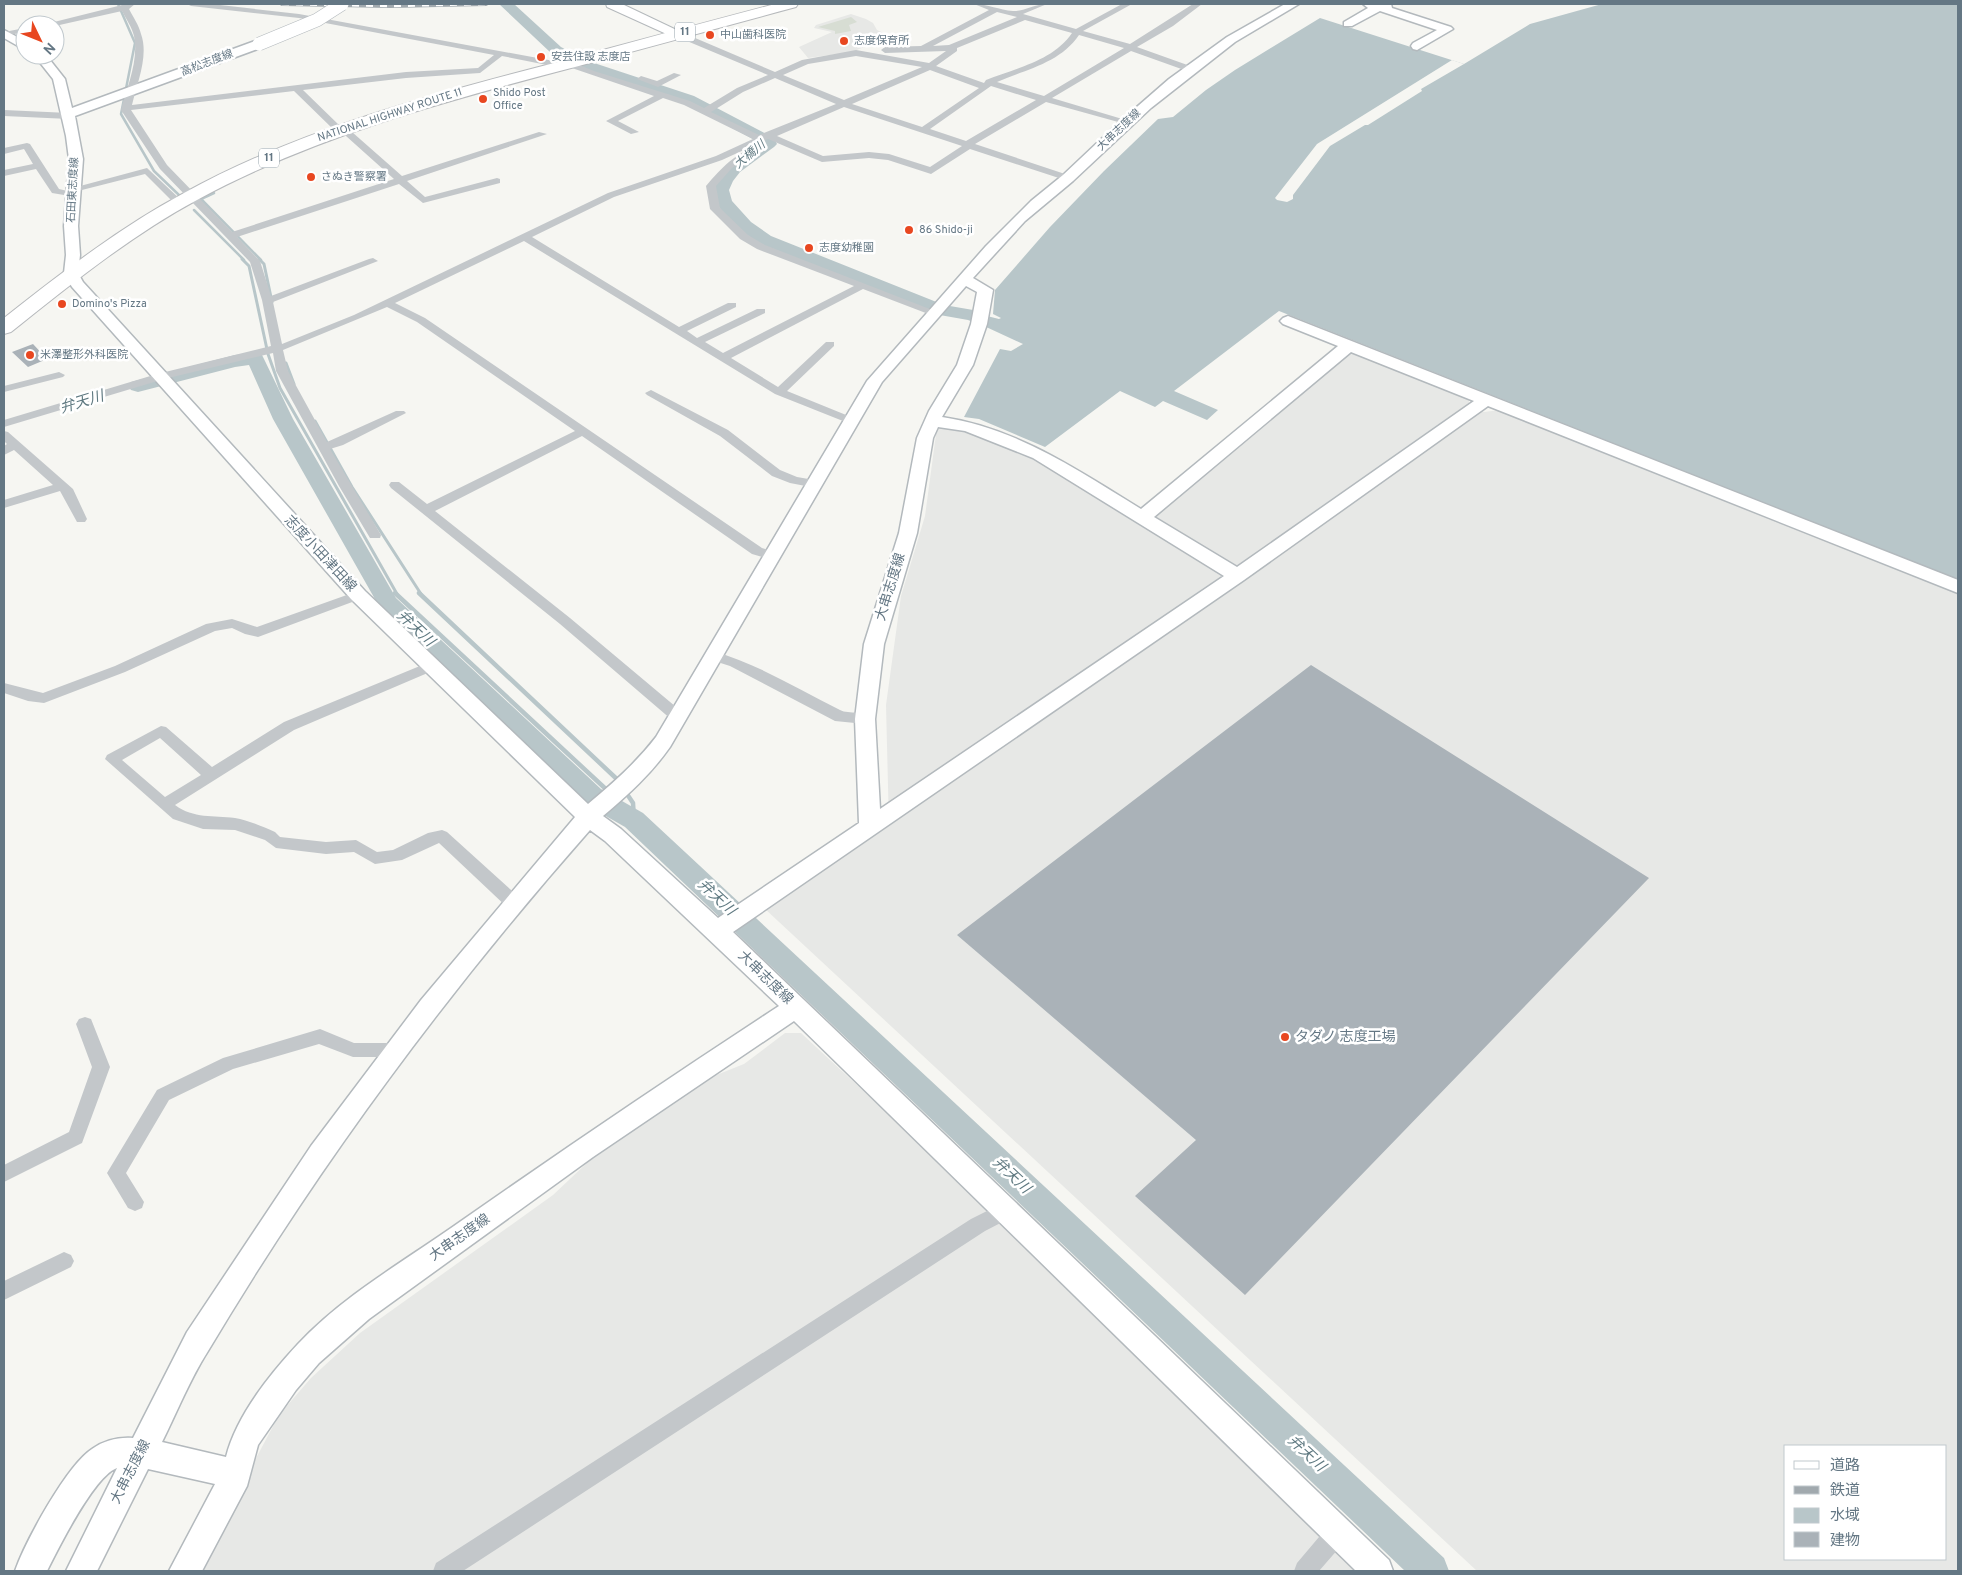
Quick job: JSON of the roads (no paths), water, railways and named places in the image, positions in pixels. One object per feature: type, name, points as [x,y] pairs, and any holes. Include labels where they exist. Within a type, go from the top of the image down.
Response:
[{"type":"highway","name":"NATIONAL HIGHWAY ROUTE 11","points":[[4,328],[71,273],[109,246],[185,199],[253,165],[340,130],[420,103],[570,61],[790,4]]},
{"type":"main road","name":"高松志度線","points":[[68,115],[259,44],[317,20],[342,4]]},
{"type":"main road","points":[[612,4],[678,34]]},
{"type":"main road","name":"大串志度線","points":[[81,1571],[140,1452],[202,1334],[320,1154],[429,1007],[515,904],[588,817],[628,783],[650,760],[816,484],[852,420],[890,361],[1000,240],[1158,94],[1190,69],[1292,4]]},
{"type":"main road","points":[[1348,24],[1374,5],[1394,4]]},
{"type":"main road","points":[[1374,5],[1447,28],[1417,46]]},
{"type":"main road","points":[[4,34],[15,40]]},
{"type":"main road","name":"石田東志度線","points":[[48,65],[59,79],[76,159],[70,226],[73,254],[71,273]]},
{"type":"main road","name":"志度小田津田線","points":[[71,273],[77,284],[104,311],[122,335],[161,376],[312,547],[588,817]]},
{"type":"main road","name":"大串志度線","points":[[870,825],[865,720],[874,644],[908,533],[925,438],[932,421],[965,365],[980,319],[985,290],[964,279]]},
{"type":"main road","points":[[1288,321],[1958,587]]},
{"type":"main road","points":[[1143,517],[1348,346]]},
{"type":"main road","points":[[724,926],[755,903],[1237,576],[1486,400]]},
{"type":"main road","points":[[932,421],[968,426],[1039,454],[1237,576]]},
{"type":"main road","name":"大串志度線","points":[[185,1571],[236,1475],[245,1439],[286,1380],[309,1353],[359,1309],[649,1104],[796,1008],[724,926],[613,835],[588,817]]},
{"type":"main road","points":[[796,1008],[1007,1210],[1378,1571]]},
{"type":"main road","points":[[30,1571],[66,1506],[90,1471],[110,1454],[140,1452],[236,1475]]},
{"type":"street","points":[[191,4],[299,16],[501,53],[570,61],[658,84],[677,75]]},
{"type":"street","points":[[978,4],[1129,47],[1190,69]]},
{"type":"street","points":[[1015,14],[1043,4]]},
{"type":"street","points":[[923,130],[987,84],[1062,50],[1074,40],[1077,32],[1128,4]]},
{"type":"street","points":[[570,61],[706,111],[760,139],[822,159],[869,155],[889,157],[931,171],[965,149],[967,145],[1170,24],[1198,4]]},
{"type":"street","points":[[65,21],[128,6],[138,39],[132,92],[126,108]]},
{"type":"street","points":[[922,48],[997,9]]},
{"type":"street","points":[[706,111],[740,90],[812,60],[856,53],[950,48],[1025,17]]},
{"type":"street","points":[[678,34],[845,104],[1068,178]]},
{"type":"street","points":[[4,424],[161,376],[277,350],[387,303],[629,188],[719,158],[931,66],[954,49],[950,48]]},
{"type":"street","points":[[126,108],[406,74],[480,70],[501,53]]},
{"type":"street","points":[[856,53],[931,66],[987,84],[1126,123]]},
{"type":"street","points":[[296,88],[340,130],[349,134],[404,181],[423,200],[497,182]]},
{"type":"street","points":[[634,132],[611,121],[662,95]]},
{"type":"street","points":[[126,108],[185,199]]},
{"type":"street","points":[[4,113],[68,115]]},
{"type":"street","points":[[229,236],[404,181],[542,134]]},
{"type":"street","points":[[760,139],[760,146],[729,166],[711,186],[716,209],[744,237],[761,247],[862,286],[937,310]]},
{"type":"street","points":[[4,151],[27,146],[55,190],[74,192],[147,171],[185,199],[255,261],[267,300],[282,371],[323,447],[375,535]]},
{"type":"street","points":[[4,173],[40,165]]},
{"type":"street","points":[[525,237],[779,392],[811,406],[852,420]]},
{"type":"street","points":[[267,300],[277,298],[373,261]]},
{"type":"street","points":[[723,358],[862,286]]},
{"type":"street","points":[[387,303],[421,320],[757,551],[773,556]]},
{"type":"street","points":[[679,331],[732,305]]},
{"type":"street","points":[[697,342],[761,311]]},
{"type":"street","points":[[779,392],[804,371],[830,344]]},
{"type":"street","points":[[4,389],[59,375]]},
{"type":"street","points":[[651,393],[724,433],[776,472],[794,480],[816,484]]},
{"type":"street","points":[[4,413],[23,417]]},
{"type":"street","points":[[323,447],[339,442],[400,413]]},
{"type":"street","points":[[426,510],[582,432]]},
{"type":"street","points":[[4,435],[9,448],[62,486],[74,499],[81,520]]},
{"type":"street","points":[[395,485],[566,621],[677,716]]},
{"type":"street","points":[[4,504],[62,486]]},
{"type":"street","points":[[4,688],[28,696],[44,698],[72,689],[120,669],[211,627],[226,623],[238,625],[248,632],[258,632],[358,594]]},
{"type":"street","points":[[713,656],[735,663],[797,692],[840,717],[865,720]]},
{"type":"street","points":[[164,804],[289,726],[432,666]]},
{"type":"street","points":[[211,775],[160,731],[112,759],[178,815],[203,823],[236,824],[270,836],[276,842],[326,848],[356,846],[375,858],[396,856],[428,839],[442,836],[515,904]]},
{"type":"street","points":[[4,1174],[76,1137],[101,1066],[85,1024]]},
{"type":"street","points":[[135,1202],[116,1173],[163,1095],[230,1063],[320,1036],[353,1050],[397,1050]]},
{"type":"street","points":[[444,1571],[978,1225],[1007,1210]]},
{"type":"street","points":[[4,1291],[64,1261]]},
{"type":"street","points":[[1305,1571],[1338,1532]]},
{"type":"water","points":[[1602,4],[1958,4],[1958,580],[1279,311],[1174,391],[1218,410],[1207,420],[1163,401],[1155,407],[1120,391],[1045,447],[979,419],[964,417],[1000,349],[1011,351],[1023,344],[984,326],[987,316],[1001,318],[993,314],[995,290],[1050,227],[1158,119],[1173,117],[1206,90],[1235,70],[1320,18],[1464,64],[1530,24]]},
{"type":"waterway","points":[[118,4],[135,43],[121,114],[154,171],[180,196]]},
{"type":"waterway","name":"大橋川","points":[[506,4],[556,50],[580,63],[689,99],[769,141],[769,144],[734,169],[725,180],[721,190],[723,201],[731,213],[765,240],[940,310],[973,315],[986,322]]},
{"type":"waterway","points":[[214,193],[201,199],[261,260]]},
{"type":"waterway","points":[[194,210],[244,260]]},
{"type":"waterway","points":[[242,259],[249,266],[268,354],[280,388],[397,594]]},
{"type":"waterway","points":[[259,259],[264,264],[272,302]]},
{"type":"waterway","name":"弁天川","points":[[138,386],[235,361],[255,359],[283,419],[388,603],[592,796],[634,820],[1431,1571]]},
{"type":"waterway","points":[[286,363],[294,384]]},
{"type":"waterway","points":[[315,421],[352,487],[421,594]]},
{"type":"waterway","points":[[395,593],[609,792]]},
{"type":"waterway","points":[[419,593],[620,782]]},
{"type":"waterway","name":"弁天川","points":[[615,798],[634,820],[633,803],[625,791]]},
{"type":"railway","points":[[282,4],[390,6],[486,4]]},
{"type":"place","name":"中山歯科医院","points":[[710,35]]},
{"type":"place","name":"志度保育所","points":[[844,41]]},
{"type":"place","name":"安芸住設 志度店","points":[[541,57]]},
{"type":"place","name":"Shido Post Office","points":[[483,99]]},
{"type":"place","name":"さぬき警察署","points":[[311,177]]},
{"type":"place","name":"86 Shido-ji","points":[[909,230]]},
{"type":"place","name":"志度幼稚園","points":[[809,248]]},
{"type":"place","name":"Domino's Pizza","points":[[62,304]]},
{"type":"place","name":"米澤整形外科医院","points":[[30,355]]},
{"type":"place","name":"タダノ 志度工場","points":[[1285,1037]]}]
